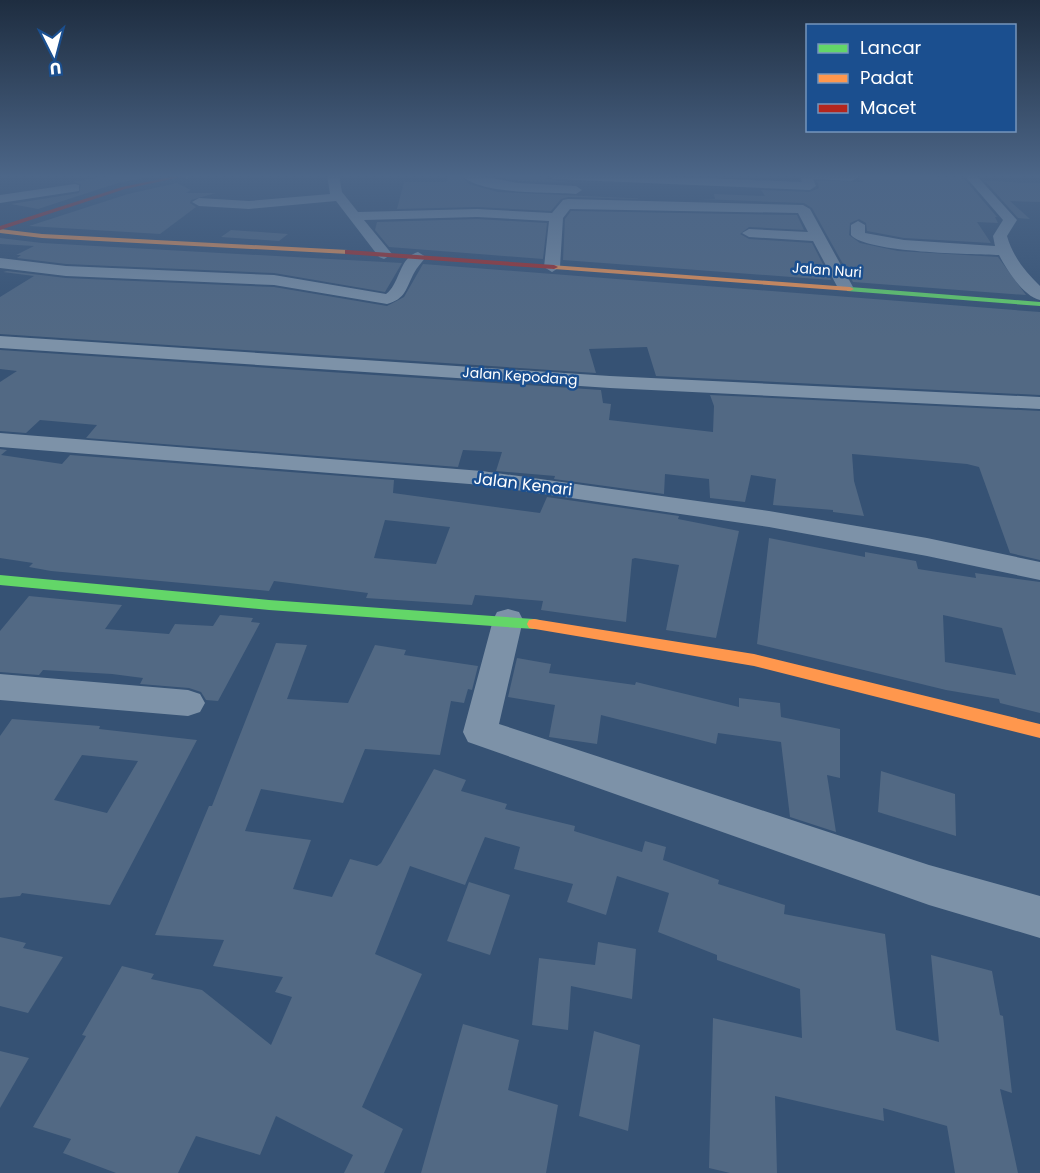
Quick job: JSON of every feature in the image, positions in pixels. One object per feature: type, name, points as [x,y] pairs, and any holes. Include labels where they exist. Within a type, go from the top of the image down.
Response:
[{"type":"street","name":"Jalan Nuri","points":[[0,230],[54,237],[418,256],[845,287],[1040,304]]},
{"type":"street","points":[[365,230],[384,254]]},
{"type":"street","points":[[552,267],[555,230]]},
{"type":"street","points":[[814,230],[845,287]]},
{"type":"street","points":[[858,230],[858,235],[863,238],[895,237],[1002,251]]},
{"type":"street","points":[[1004,230],[1000,237],[1002,251],[1016,272],[1040,295]]},
{"type":"street","points":[[749,233],[818,237]]},
{"type":"street","points":[[0,263],[66,271],[274,280],[387,299],[396,296],[406,272],[418,256]]},
{"type":"street","name":"Jalan Kepodang","points":[[0,342],[610,382],[1040,403]]},
{"type":"street","name":"Jalan Kenari","points":[[0,440],[482,478],[769,519],[927,546],[1040,571]]},
{"type":"street","points":[[0,580],[269,605],[508,621],[754,660],[1040,730]]},
{"type":"street","points":[[508,621],[480,732],[929,885],[1040,917]]},
{"type":"street","points":[[0,687],[188,703]]},
{"type":"building","points":[[90,230],[166,230],[160,234]]},
{"type":"building","points":[[231,230],[288,234],[279,241],[221,237]]},
{"type":"building","points":[[375,230],[546,230],[543,259],[389,247]]},
{"type":"building","points":[[564,230],[745,230],[740,234],[749,239],[812,243],[831,280],[563,260]]},
{"type":"building","points":[[824,230],[849,230],[849,235],[860,243],[898,251],[998,257],[1026,295],[853,282]]},
{"type":"building","points":[[982,230],[991,243],[904,238],[867,231]]},
{"type":"building","points":[[0,238],[42,243],[402,263],[385,292],[274,273],[66,264],[17,258],[21,255],[16,255],[34,246],[0,244]]},
{"type":"building","points":[[423,264],[1040,312],[1040,395],[656,376],[647,347],[589,349],[596,373],[0,334],[0,297],[34,276],[3,272],[7,271],[66,278],[274,287],[387,306],[404,297]]},
{"type":"building","points":[[0,350],[601,390],[603,403],[611,404],[609,420],[713,432],[714,406],[710,395],[1040,411],[1040,560],[1010,553],[979,467],[967,464],[852,454],[854,481],[864,516],[833,512],[833,510],[773,505],[776,479],[751,475],[745,502],[710,498],[709,479],[665,474],[664,494],[554,479],[555,476],[496,471],[502,452],[463,450],[458,467],[86,438],[97,425],[40,420],[26,433],[0,431],[0,382],[17,371],[0,369]]},
{"type":"building","points":[[0,449],[7,450],[1,455],[62,464],[70,455],[394,480],[393,493],[540,513],[547,497],[679,516],[678,519],[739,531],[716,638],[666,630],[679,565],[635,558],[632,559],[626,622],[541,610],[543,601],[475,595],[472,605],[366,598],[368,593],[274,581],[269,591],[51,571],[29,567],[33,563],[0,558]],"holes":[[[385,520],[450,527],[436,564],[374,558]]]},
{"type":"building","points":[[769,538],[865,557],[865,552],[916,561],[918,569],[976,578],[975,573],[1040,582],[1040,713],[1000,703],[999,699],[946,690],[757,644]],"holes":[[[943,615],[1002,628],[1016,675],[945,662]]]},
{"type":"building","points":[[29,596],[122,605],[105,629],[169,634],[175,624],[213,626],[220,615],[253,618],[251,622],[260,623],[218,701],[206,700],[201,692],[189,688],[140,684],[143,678],[43,670],[39,675],[0,672],[0,631]]},
{"type":"building","points":[[276,643],[307,645],[287,699],[348,703],[375,645],[406,650],[404,655],[478,666],[472,690],[468,689],[464,703],[451,701],[440,755],[365,749],[343,803],[261,789],[245,831],[311,840],[293,889],[332,897],[350,859],[377,866],[381,863],[434,769],[466,780],[461,791],[507,804],[505,809],[575,826],[574,831],[642,852],[645,841],[666,847],[663,860],[719,880],[718,884],[785,905],[784,914],[885,934],[896,1030],[939,1042],[931,955],[992,971],[1000,1015],[1003,1016],[1012,1093],[1000,1089],[1018,1173],[955,1173],[947,1126],[883,1108],[884,1121],[775,1096],[777,1173],[730,1173],[709,1168],[713,1018],[802,1038],[800,989],[717,960],[717,955],[658,932],[669,893],[617,876],[606,915],[567,902],[573,884],[514,869],[520,847],[485,837],[465,885],[410,866],[375,954],[422,974],[362,1107],[403,1129],[384,1173],[344,1173],[353,1155],[276,1116],[260,1155],[196,1136],[178,1173],[116,1173],[63,1153],[71,1139],[33,1127],[86,1036],[82,1035],[122,966],[154,974],[151,979],[202,990],[271,1045],[292,997],[275,992],[283,977],[213,966],[224,940],[155,935],[209,806],[212,806]]},
{"type":"building","points":[[517,658],[551,664],[549,673],[635,685],[636,682],[739,707],[739,698],[780,703],[781,717],[840,729],[840,778],[827,775],[836,832],[790,817],[781,742],[718,733],[716,744],[601,715],[597,744],[549,737],[555,705],[508,697]]},
{"type":"building","points":[[12,719],[100,726],[99,729],[197,740],[110,905],[22,893],[20,896],[0,898],[0,736]],"holes":[[[82,755],[138,761],[107,813],[54,800]]]},
{"type":"building","points":[[881,771],[955,794],[956,836],[878,812]]},
{"type":"building","points":[[469,882],[510,895],[490,955],[447,941]]},
{"type":"building","points":[[0,937],[26,943],[23,948],[63,957],[28,1013],[0,1006]]},
{"type":"building","points":[[598,942],[636,949],[632,999],[571,986],[568,1030],[532,1025],[539,958],[595,965]]},
{"type":"building","points":[[463,1024],[519,1040],[508,1090],[558,1105],[546,1173],[421,1173]]},
{"type":"building","points":[[594,1031],[640,1045],[628,1131],[579,1116]]},
{"type":"building","points":[[0,1051],[29,1058],[0,1108]]},
{"type":"traffic: fast","points":[[850,289],[1040,304]]},
{"type":"traffic: fast","points":[[0,580],[269,605],[534,624]]},
{"type":"traffic: slow","points":[[0,231],[42,236],[348,252]]},
{"type":"traffic: slow","points":[[554,267],[850,289]]},
{"type":"traffic: slow","points":[[534,624],[754,660],[1040,731]]},
{"type":"traffic: jam","points":[[348,252],[554,267]]}]
